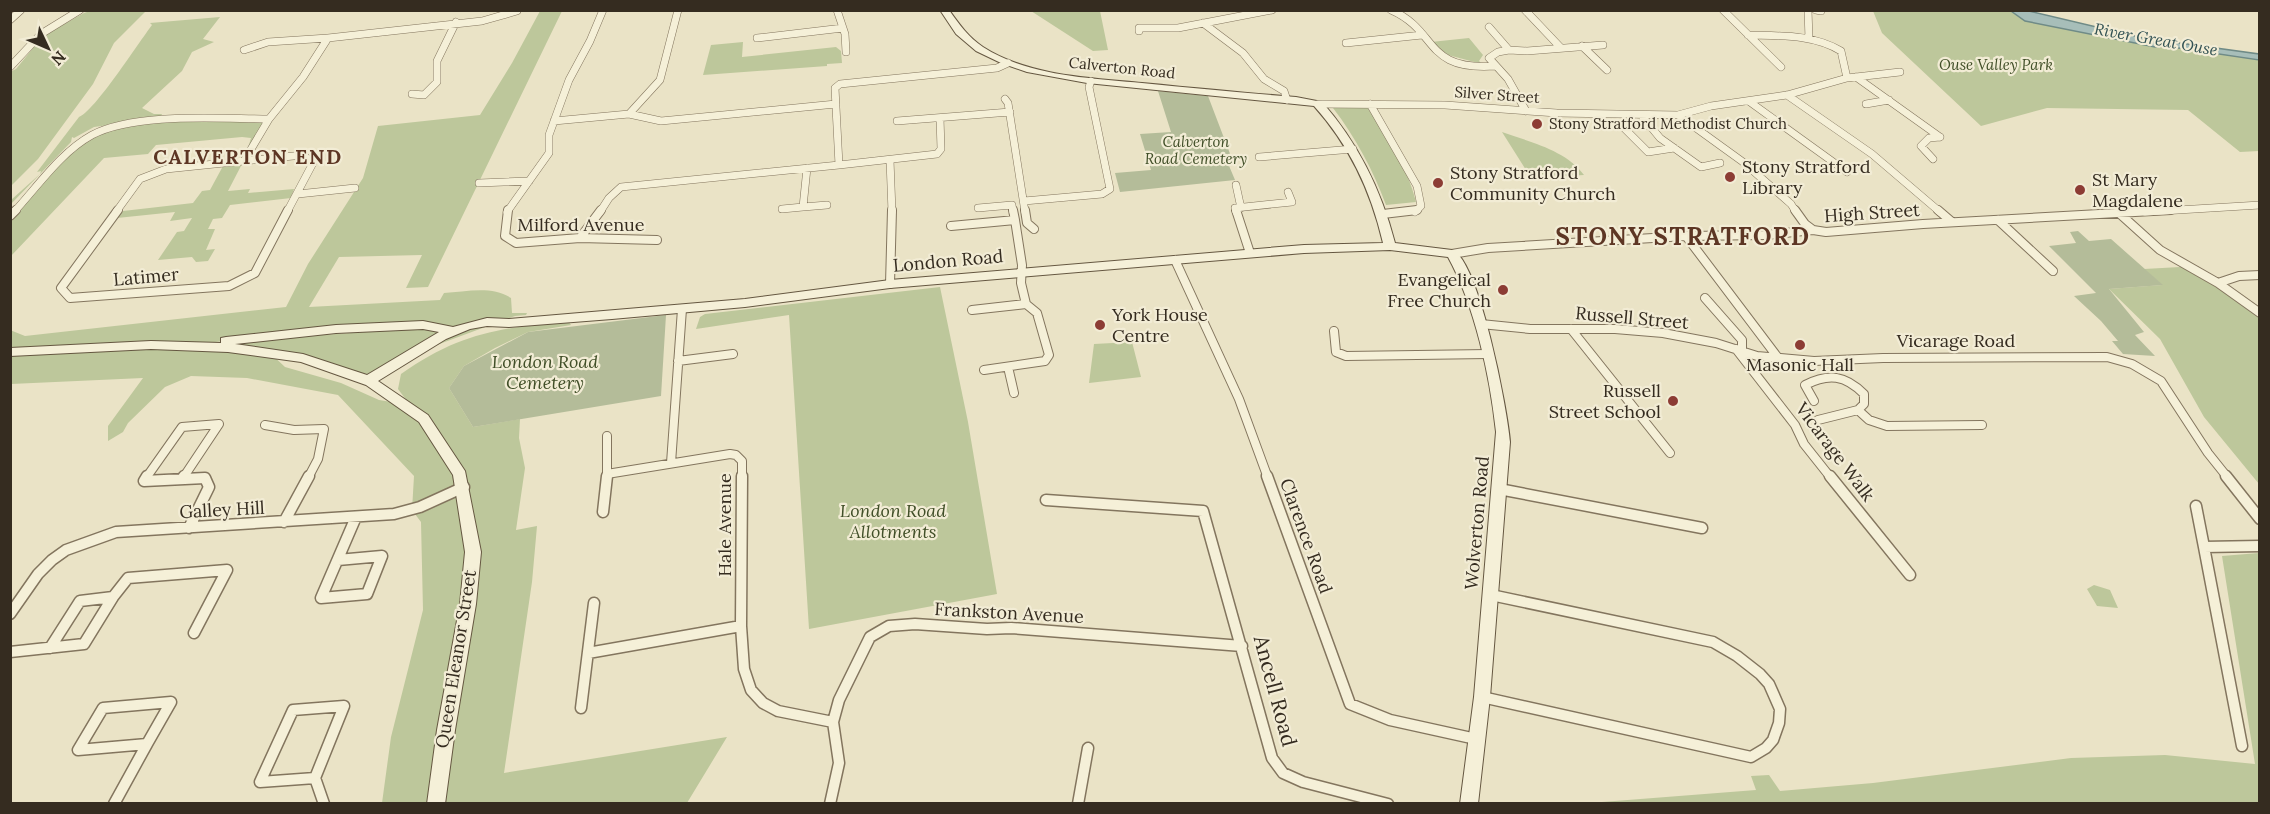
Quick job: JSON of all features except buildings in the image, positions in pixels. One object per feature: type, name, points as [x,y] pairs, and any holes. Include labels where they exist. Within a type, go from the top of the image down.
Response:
[{"type":"street","points":[[10,20],[21,10]]},
{"type":"street","points":[[10,67],[33,40],[80,10]]},
{"type":"street","name":"Milford Avenue","points":[[603,10],[590,41],[569,80],[549,135],[549,153],[507,211],[505,236],[516,243],[580,238],[657,240]]},
{"type":"street","points":[[629,114],[634,105],[660,80],[678,10]]},
{"type":"street","points":[[836,47],[846,49],[837,10]]},
{"type":"street","name":"Calverton Road","points":[[944,10],[948,20],[964,38],[984,52],[1032,71],[1091,81],[1318,104]]},
{"type":"street","points":[[1139,28],[1159,29],[1272,10]]},
{"type":"street","points":[[1391,10],[1402,14],[1414,23],[1433,50],[1446,58],[1478,67],[1495,66]]},
{"type":"street","points":[[1525,10],[1561,48]]},
{"type":"street","points":[[1723,10],[1781,68]]},
{"type":"street","points":[[1808,10],[1809,39]]},
{"type":"street","points":[[1816,10],[1821,11]]},
{"type":"street","points":[[244,50],[253,45],[268,42],[328,38],[506,17],[518,11]]},
{"type":"street","points":[[412,94],[424,94],[438,82],[437,61],[456,22]]},
{"type":"street","points":[[1203,23],[1243,52],[1264,79],[1284,91],[1287,100]]},
{"type":"street","points":[[1489,27],[1509,50]]},
{"type":"street","points":[[757,38],[843,28]]},
{"type":"street","points":[[1346,43],[1422,35]]},
{"type":"street","points":[[1748,35],[1809,39],[1832,45],[1841,51],[1847,78]]},
{"type":"street","points":[[244,160],[269,119],[303,77],[328,38]]},
{"type":"street","points":[[246,40],[253,45]]},
{"type":"street","points":[[1526,111],[1508,80],[1490,58],[1498,52],[1509,50],[1603,45]]},
{"type":"street","points":[[1582,46],[1607,70]]},
{"type":"street","points":[[839,165],[836,88],[846,82],[997,68],[1008,63]]},
{"type":"street","name":"Silver Street","points":[[1318,104],[1453,105],[1526,111],[1642,116],[1676,115],[1712,106],[1750,102],[1787,94],[1847,78],[1900,72]]},
{"type":"street","points":[[1856,77],[1940,137],[1929,138],[1923,141],[1921,146],[1933,159]]},
{"type":"street","points":[[1024,201],[1102,194],[1110,189],[1089,87],[1091,81]]},
{"type":"street","points":[[1787,94],[1872,154],[1952,222]]},
{"type":"street","points":[[1005,99],[1010,112],[1027,223],[1034,229]]},
{"type":"street","points":[[1866,104],[1889,100]]},
{"type":"street","points":[[1750,102],[1847,172]]},
{"type":"street","points":[[554,120],[629,114],[661,121],[836,104]]},
{"type":"street","points":[[1318,104],[1343,130],[1353,149],[1383,214],[1390,246]]},
{"type":"street","points":[[1370,104],[1417,186],[1420,206],[1414,212],[1383,214]]},
{"type":"street","points":[[897,121],[1010,112]]},
{"type":"street","points":[[1676,115],[1743,162],[1791,204],[1805,224],[1813,230]]},
{"type":"street","points":[[1642,116],[1648,126],[1701,167],[1720,163]]},
{"type":"street","points":[[580,238],[588,231],[613,191],[621,187],[937,154],[941,149],[940,118]]},
{"type":"street","points":[[10,216],[80,144],[97,132],[121,125],[160,120],[269,119]]},
{"type":"street","points":[[1648,126],[1629,122],[1623,123],[1622,126],[1658,160]]},
{"type":"street","points":[[1649,152],[1674,148]]},
{"type":"street","points":[[1259,157],[1353,149]]},
{"type":"street","name":"Latimer","points":[[303,154],[313,163],[298,194],[255,273],[229,286],[70,298],[61,288],[140,179],[166,169],[303,154]]},
{"type":"street","points":[[890,160],[892,190],[890,284]]},
{"type":"street","points":[[803,207],[807,168]]},
{"type":"street","points":[[479,183],[529,181]]},
{"type":"street","points":[[1236,185],[1241,208]]},
{"type":"street","points":[[298,194],[355,188]]},
{"type":"street","points":[[1250,253],[1235,208],[1292,202],[1288,192]]},
{"type":"street","points":[[782,209],[827,205]]},
{"type":"street","points":[[978,208],[1012,205],[1022,265],[1021,283],[1026,304],[1037,313],[1049,355],[1045,361],[984,370]]},
{"type":"street","name":"High Street","points":[[1452,254],[1488,248],[1686,236],[1767,235],[1813,230],[1826,232],[1952,222],[2259,205]]},
{"type":"street","points":[[2120,213],[2160,250],[2217,283],[2259,313]]},
{"type":"street","points":[[951,226],[1015,220]]},
{"type":"street","points":[[1998,220],[2053,271]]},
{"type":"street","points":[[1686,236],[1779,359]]},
{"type":"street","name":"London Road","points":[[372,383],[452,331],[487,322],[509,323],[682,309],[890,284],[1250,253],[1390,246],[1452,254]]},
{"type":"street","name":"Wolverton Road","points":[[1452,254],[1468,285],[1481,324],[1502,418],[1503,442],[1482,697],[1469,804]]},
{"type":"street","name":"Clarence Road","points":[[1175,260],[1239,399],[1350,704],[1355,709],[1476,739]]},
{"type":"street","points":[[2217,283],[2239,276],[2259,275]]},
{"type":"street","name":"Vicarage Walk","points":[[1705,298],[1742,340],[1738,350],[1795,426],[1804,444],[1910,575]]},
{"type":"street","points":[[972,310],[1026,304]]},
{"type":"street","points":[[607,474],[671,463],[682,309]]},
{"type":"street","name":"London Road","points":[[372,383],[434,350],[480,330],[509,323]]},
{"type":"street","name":"Russell Street","points":[[1481,324],[1530,329],[1663,333],[1779,359]]},
{"type":"street","points":[[197,344],[311,332],[423,325],[452,331]]},
{"type":"street","points":[[1571,329],[1670,453]]},
{"type":"street","points":[[1334,331],[1336,352],[1346,356],[1488,354]]},
{"type":"street","name":"Queen Eleanor Street","points":[[10,352],[120,345],[197,344],[291,355],[340,369],[372,383],[411,406],[432,426],[447,447],[459,470],[464,487],[472,552],[466,614],[440,766],[436,804]]},
{"type":"street","points":[[678,361],[733,354]]},
{"type":"street","name":"Vicarage Road","points":[[1779,359],[1814,361],[1883,358],[2107,357],[2132,364],[2161,381],[2169,390],[2208,453],[2259,519]]},
{"type":"street","points":[[1814,361],[1824,375]]},
{"type":"street","points":[[1008,367],[1014,393]]},
{"type":"street","points":[[1814,401],[1805,385],[1824,375],[1837,376],[1855,384],[1864,394],[1864,404],[1858,411],[1818,420]]},
{"type":"street","points":[[1858,411],[1869,420],[1887,426],[1982,425]]},
{"type":"street","points":[[182,479],[219,424],[182,427],[144,481],[205,478],[209,487],[189,528]]},
{"type":"street","points":[[265,425],[294,430],[324,429],[318,459],[284,522]]},
{"type":"street","points":[[603,512],[607,474],[607,436]]},
{"type":"street","name":"Hale Avenue","points":[[671,463],[730,454],[742,461],[741,626],[744,669],[751,690],[763,703],[778,711],[833,722]]},
{"type":"street","name":"Galley Hill","points":[[10,615],[38,574],[66,550],[116,532],[394,514],[420,507],[464,487]]},
{"type":"street","points":[[1499,489],[1702,528]]},
{"type":"street","name":"Ancell Road","points":[[1046,500],[1203,511],[1272,758],[1282,772],[1303,782],[1388,804]]},
{"type":"street","points":[[2196,506],[2242,746]]},
{"type":"street","points":[[338,560],[382,556],[367,594],[321,598],[356,517]]},
{"type":"street","points":[[2204,547],[2259,546]]},
{"type":"street","points":[[10,652],[84,644],[112,597],[128,578],[227,570],[194,633]]},
{"type":"street","points":[[1482,697],[1751,757],[1765,750],[1776,737],[1781,716],[1778,696],[1762,676],[1740,656],[1713,642],[1491,595]]},
{"type":"street","points":[[50,648],[80,601],[112,597]]},
{"type":"street","points":[[581,708],[594,603]]},
{"type":"street","name":"Frankston Avenue","points":[[833,722],[839,700],[870,638],[889,626],[915,624],[987,629],[1011,628],[1242,646]]},
{"type":"street","points":[[588,653],[741,626]]},
{"type":"street","points":[[114,804],[149,744],[171,702],[103,708],[78,750],[149,744]]},
{"type":"street","points":[[315,778],[260,782],[293,710],[344,706],[315,778],[324,804]]},
{"type":"street","points":[[831,804],[839,763],[833,722]]},
{"type":"street","points":[[1078,804],[1088,748]]},
{"type":"green space","points":[[93,10],[146,11],[114,43],[93,84],[38,159],[11,186],[10,72],[16,69],[43,36]]},
{"type":"green space","points":[[540,11],[562,11],[428,287],[406,288],[422,255],[339,257],[309,307],[440,300],[444,293],[487,290],[511,298],[512,313],[527,313],[526,315],[515,316],[426,349],[456,332],[445,326],[407,323],[311,329],[208,343],[408,329],[423,329],[441,333],[373,375],[269,352],[285,367],[341,383],[379,400],[410,405],[398,389],[401,374],[442,349],[501,330],[568,321],[571,325],[528,332],[495,348],[464,366],[449,388],[473,427],[520,419],[519,438],[525,468],[516,530],[537,526],[532,582],[504,773],[727,737],[687,803],[382,803],[391,737],[423,610],[421,522],[412,510],[414,476],[338,395],[247,378],[191,376],[165,387],[128,423],[123,432],[108,441],[108,426],[143,378],[11,384],[10,330],[25,336],[286,307],[308,264],[363,178],[378,126],[480,115]]},
{"type":"green space","points":[[1031,11],[1100,11],[1108,50],[1093,51]]},
{"type":"green space","name":"Ouse Valley Park","points":[[1873,11],[2025,11],[2154,42],[2259,54],[2259,151],[2240,152],[2188,110],[2047,108],[1981,126],[1882,33]]},
{"type":"green space","points":[[220,17],[203,39],[214,42],[192,52],[182,71],[142,108],[154,114],[162,114],[160,118],[94,127],[72,137],[71,142],[11,204],[11,200],[40,174],[41,171],[37,172],[79,117],[95,103],[105,90],[152,25],[150,23]]},
{"type":"green space","points":[[1469,38],[1483,55],[1479,61],[1482,64],[1448,55],[1431,42]]},
{"type":"green space","points":[[743,42],[742,57],[836,47],[841,51],[842,63],[703,75],[711,45]]},
{"type":"green space","name":"Calverton Road Cemetery","points":[[1158,91],[1208,96],[1232,159],[1227,161],[1235,180],[1120,192],[1115,173],[1151,170],[1140,134],[1171,132]]},
{"type":"green space","points":[[1336,105],[1366,105],[1402,164],[1416,202],[1386,205],[1363,155],[1333,108]]},
{"type":"green space","points":[[269,119],[244,161],[251,138],[156,145],[148,154],[104,158],[11,256],[10,216],[80,144],[121,125],[160,120]]},
{"type":"green space","points":[[1502,132],[1558,153],[1568,159],[1584,175],[1531,178]]},
{"type":"green space","points":[[242,164],[228,191],[250,189],[248,193],[294,189],[291,198],[230,205],[222,218],[213,219],[208,229],[215,229],[206,250],[215,249],[208,261],[196,262],[192,257],[158,260],[177,232],[184,231],[192,218],[170,221],[175,212],[117,218],[123,211],[193,203],[202,191],[210,190],[223,166]]},
{"type":"green space","points":[[2078,231],[2089,241],[2111,239],[2163,285],[2109,289],[2144,332],[2135,335],[2155,356],[2123,354],[2112,341],[2118,341],[2101,321],[2074,296],[2096,293],[2049,246],[2076,243],[2070,232]]},
{"type":"green space","points":[[2198,266],[2259,316],[2259,484],[2204,417],[2160,339],[2109,289],[2162,285],[2144,269]]},
{"type":"green space","name":"London Road Allotments","points":[[940,287],[968,422],[997,594],[809,629],[789,315],[696,329],[700,317],[705,314]]},
{"type":"green space","name":"London Road Cemetery","points":[[666,315],[661,396],[473,427],[449,388],[464,366],[528,332]]},
{"type":"green space","points":[[1132,342],[1141,377],[1089,383],[1094,344]]},
{"type":"green space","points":[[2259,553],[2259,803],[1589,803],[1756,790],[1751,776],[1769,775],[1780,791],[1873,783],[2071,758],[2165,755],[2255,764],[2222,556]]},
{"type":"green space","points":[[2094,585],[2110,590],[2118,608],[2097,606],[2087,589]]},
{"type":"water","name":"River Great Ouse","points":[[2011,11],[2029,11],[2143,38],[2259,54],[2259,60],[2165,46],[2155,47],[2025,21]]},
{"type":"place","name":"Stony Stratford Methodist Church","points":[[1537,124]]},
{"type":"place","name":"Stony Stratford Library","points":[[1730,177]]},
{"type":"place","name":"Stony Stratford Community Church","points":[[1438,183]]},
{"type":"place","name":"St Mary Magdalene","points":[[2080,190]]},
{"type":"place","name":"Evangelical Free Church","points":[[1503,290]]},
{"type":"place","name":"York House Centre","points":[[1100,325]]},
{"type":"place","name":"Masonic Hall","points":[[1800,345]]},
{"type":"place","name":"Russell Street School","points":[[1673,401]]},
{"type":"district","name":"CALVERTON END","points":[[248,157]]},
{"type":"district","name":"STONY STRATFORD","points":[[1683,237]]}]
